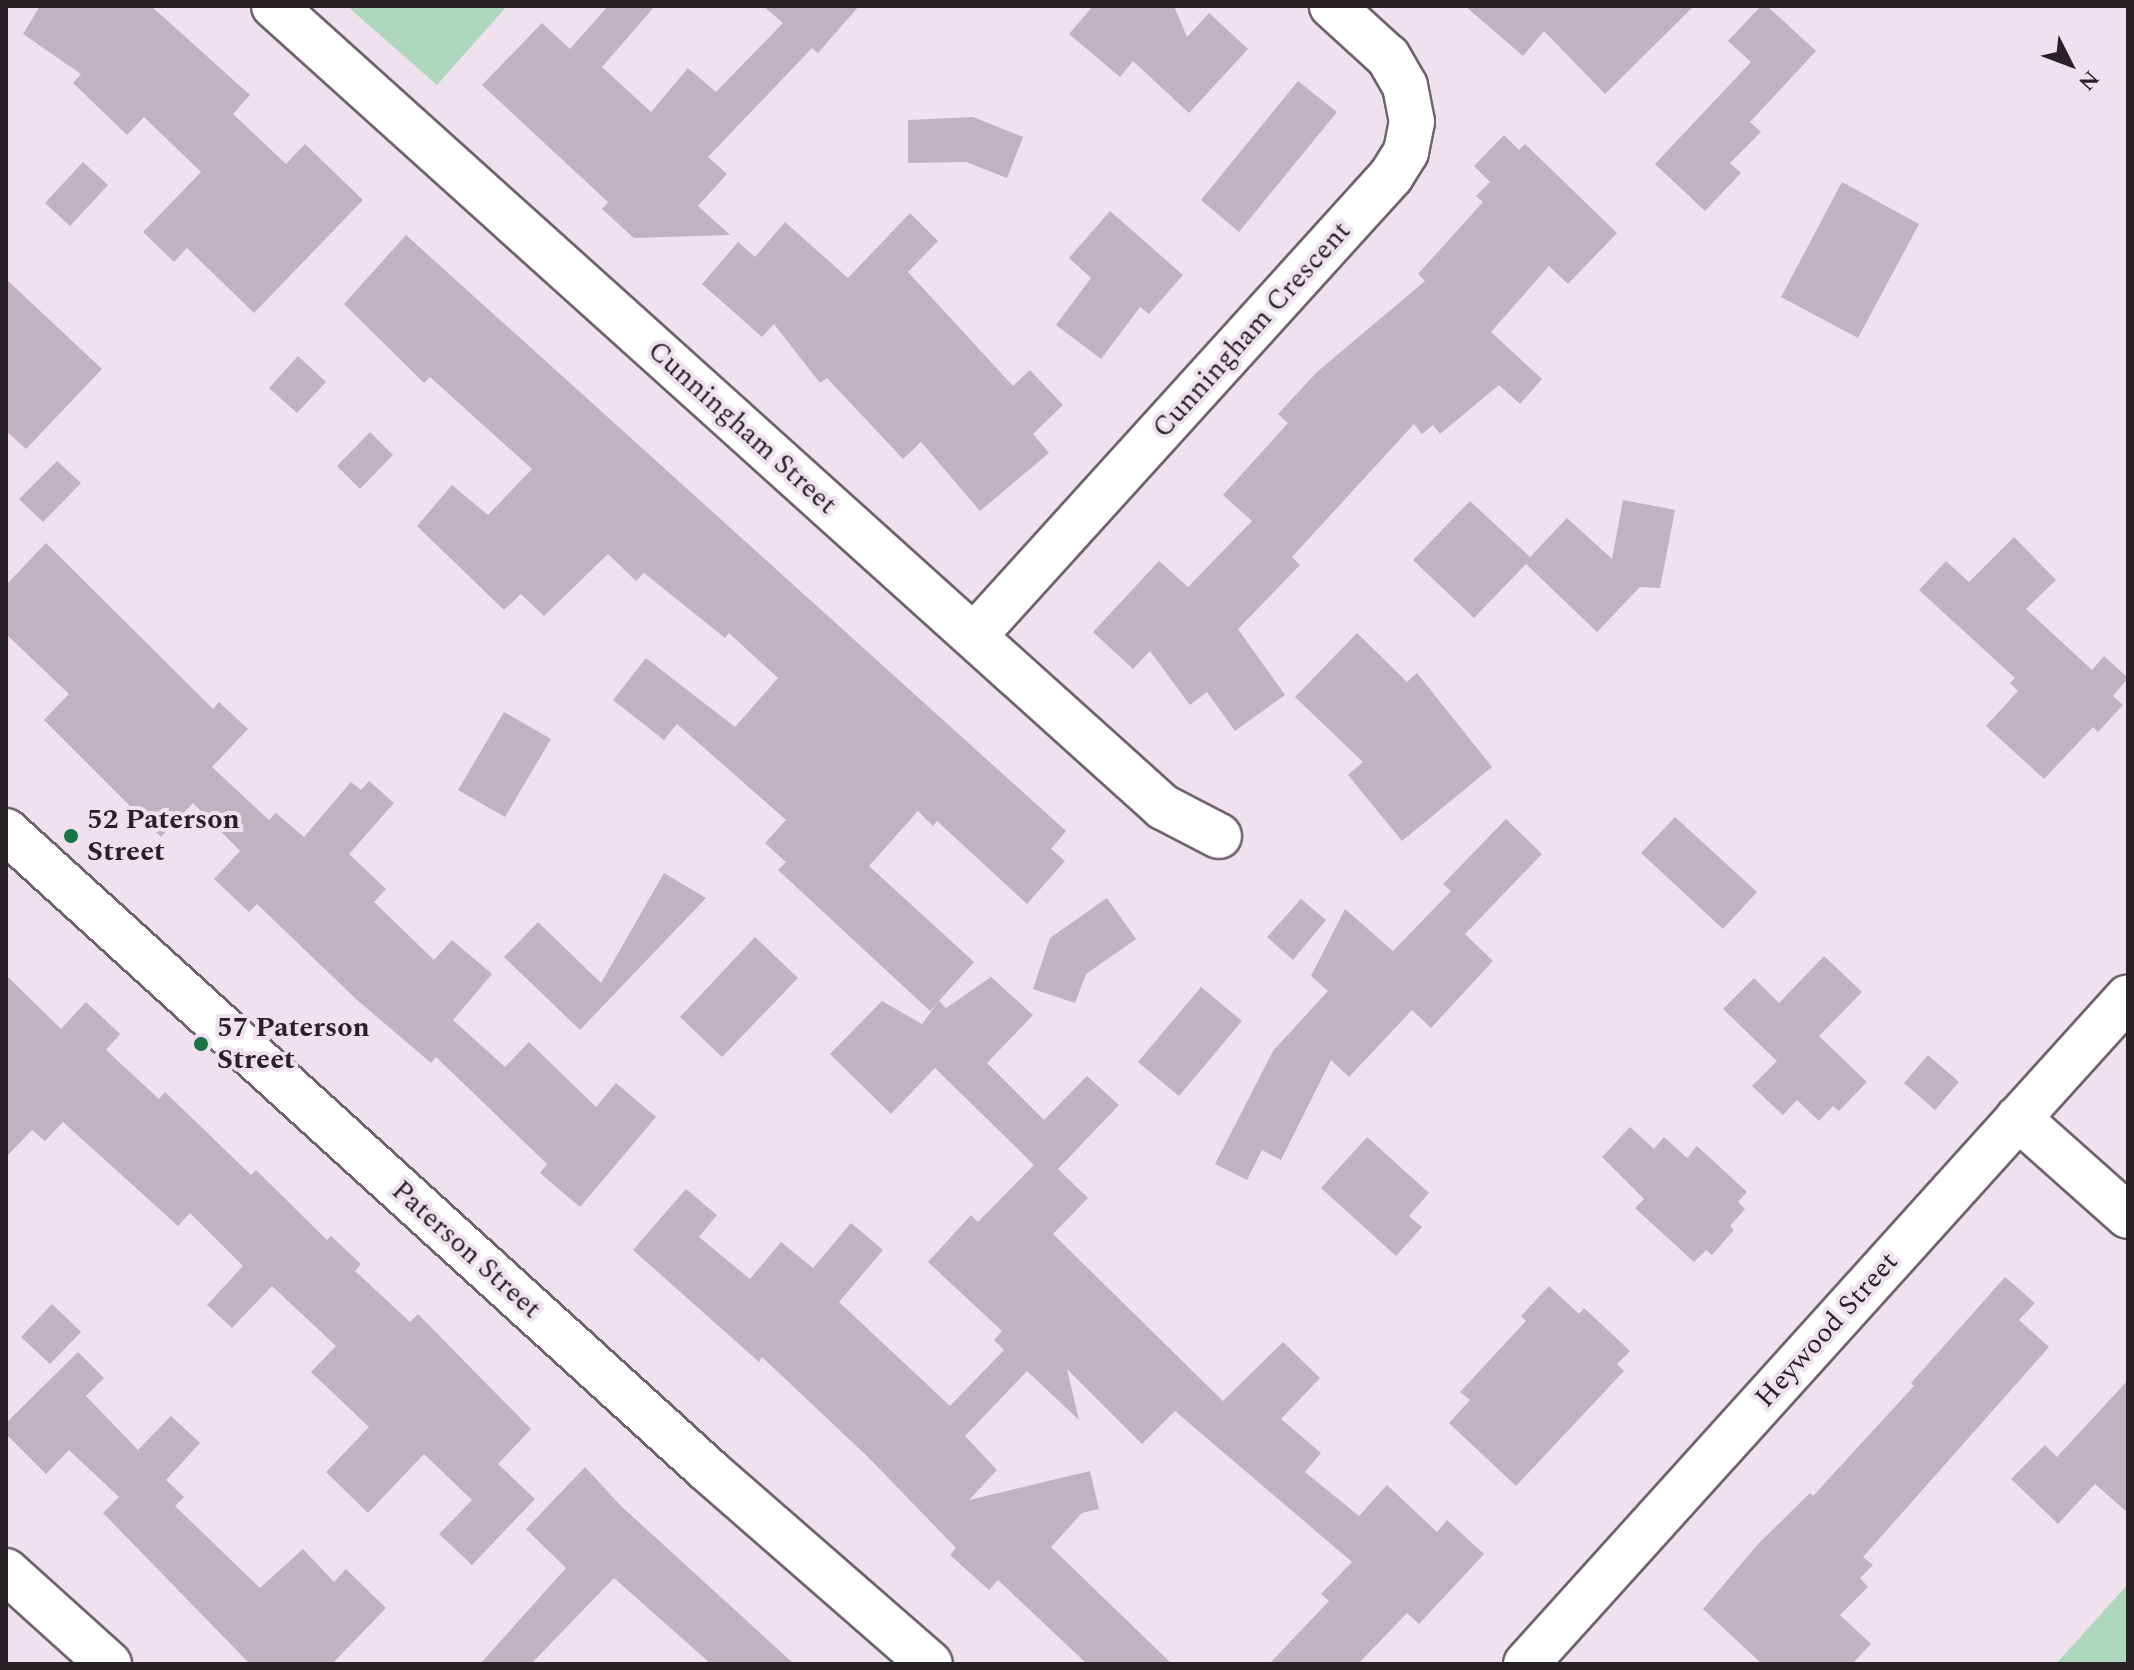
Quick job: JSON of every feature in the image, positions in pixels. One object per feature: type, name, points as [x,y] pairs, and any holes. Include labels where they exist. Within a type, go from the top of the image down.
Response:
[{"type":"street","name":"Cunningham Street","points":[[274,6],[1163,807],[1219,836]]},
{"type":"street","name":"Cunningham Crescent","points":[[974,636],[1391,176],[1406,152],[1412,122],[1405,86],[1388,57],[1332,6]]},
{"type":"street","name":"Paterson Street","points":[[6,831],[709,1471],[930,1664]]},
{"type":"street","name":"Heywood Street","points":[[1526,1664],[2128,997]]},
{"type":"street","points":[[2018,1118],[2128,1216]]},
{"type":"street","points":[[6,1571],[109,1664]]},
{"type":"green space","points":[[347,6],[507,6],[437,85]]},
{"type":"green space","points":[[2128,1584],[2128,1664],[2056,1664]]},
{"type":"building","points":[[40,6],[151,6],[250,95],[233,114],[286,164],[305,144],[363,200],[254,313],[187,248],[174,262],[143,232],[201,172],[144,117],[127,135],[73,83],[81,74],[23,34]]},
{"type":"building","points":[[608,6],[655,6],[602,67],[651,112],[688,68],[716,92],[783,23],[763,6],[859,6],[818,53],[812,48],[708,157],[727,174],[698,206],[730,235],[634,238],[602,209],[608,202],[482,85],[542,23],[570,49]]},
{"type":"building","points":[[1093,6],[1174,6],[1187,37],[1209,13],[1248,49],[1189,113],[1133,61],[1120,77],[1069,34]]},
{"type":"building","points":[[1465,6],[1694,6],[1605,94],[1544,31],[1523,56]]},
{"type":"building","points":[[1761,6],[1767,6],[1816,51],[1750,122],[1761,132],[1730,163],[1741,173],[1705,211],[1655,164],[1751,62],[1728,41]]},
{"type":"building","points":[[1298,81],[1337,112],[1239,232],[1201,200]]},
{"type":"building","points":[[973,117],[1023,137],[1007,178],[966,162],[908,163],[908,120]]},
{"type":"building","points":[[1504,135],[1519,150],[1525,144],[1617,233],[1568,284],[1549,266],[1491,332],[1542,379],[1520,404],[1499,385],[1440,434],[1433,425],[1422,434],[1414,424],[1292,557],[1300,565],[1238,629],[1285,695],[1235,731],[1207,692],[1190,705],[1150,651],[1133,669],[1093,632],[1159,561],[1188,587],[1252,521],[1223,495],[1288,423],[1278,414],[1317,372],[1425,281],[1418,274],[1483,202],[1476,196],[1490,182],[1474,166]]},
{"type":"building","points":[[83,162],[108,185],[70,226],[45,203]]},
{"type":"building","points":[[1842,182],[1919,224],[1858,338],[1781,297]]},
{"type":"building","points":[[1110,211],[1183,275],[1149,314],[1140,307],[1101,359],[1056,325],[1091,278],[1069,258]]},
{"type":"building","points":[[910,213],[938,241],[908,272],[1013,386],[1030,370],[1063,405],[1033,434],[1049,453],[980,511],[921,442],[903,459],[827,378],[820,383],[774,324],[762,337],[702,284],[738,242],[755,257],[785,222],[848,278]]},
{"type":"building","points":[[406,235],[1066,831],[1051,849],[1065,861],[1027,904],[937,821],[933,826],[918,811],[869,866],[974,962],[930,1011],[778,870],[786,862],[765,843],[786,820],[677,724],[664,740],[613,700],[646,658],[735,727],[778,678],[729,633],[725,638],[644,573],[636,581],[608,554],[544,616],[521,594],[504,610],[417,526],[452,485],[488,515],[532,469],[430,377],[424,383],[344,304]]},
{"type":"building","points":[[6,279],[102,369],[26,449],[6,431]]},
{"type":"building","points":[[298,356],[326,382],[297,413],[269,388]]},
{"type":"building","points":[[370,432],[393,455],[360,489],[337,466]]},
{"type":"building","points":[[57,461],[81,483],[43,522],[19,499]]},
{"type":"building","points":[[1623,500],[1675,510],[1660,588],[1640,587],[1597,632],[1526,564],[1474,618],[1413,560],[1470,501],[1530,557],[1567,518],[1612,559]]},
{"type":"building","points":[[2014,537],[2056,580],[2026,609],[2092,670],[2104,656],[2128,678],[2113,696],[2123,705],[2098,732],[2093,727],[2044,779],[1986,726],[2018,691],[2010,683],[2015,678],[1919,590],[1946,561],[1969,582]]},
{"type":"building","points":[[46,543],[213,709],[219,702],[248,729],[212,767],[269,820],[276,813],[304,837],[351,782],[361,790],[369,781],[394,803],[349,854],[386,889],[374,902],[434,960],[452,940],[492,974],[453,1020],[505,1067],[529,1042],[596,1107],[616,1083],[656,1117],[580,1207],[540,1173],[547,1164],[436,1057],[431,1063],[356,999],[257,904],[249,912],[214,879],[240,851],[193,803],[161,837],[44,720],[69,694],[6,634],[6,585]]},
{"type":"building","points":[[1357,633],[1407,682],[1417,673],[1492,767],[1402,841],[1348,775],[1363,762],[1295,697]]},
{"type":"building","points":[[504,712],[551,739],[505,817],[458,790]]},
{"type":"building","points":[[1675,817],[1757,892],[1723,929],[1641,853]]},
{"type":"building","points":[[1506,819],[1542,854],[1465,934],[1493,961],[1431,1028],[1412,1010],[1349,1077],[1331,1060],[1281,1160],[1262,1150],[1247,1180],[1215,1164],[1273,1051],[1328,991],[1311,976],[1345,909],[1393,951],[1451,891],[1443,884]]},
{"type":"building","points":[[664,873],[706,898],[580,1030],[504,957],[538,922],[601,983]]},
{"type":"building","points":[[1107,898],[1136,939],[1086,974],[1075,1003],[1033,989],[1050,938]]},
{"type":"building","points":[[1301,899],[1326,920],[1293,960],[1267,937]]},
{"type":"building","points":[[755,937],[798,978],[722,1057],[680,1017]]},
{"type":"building","points":[[1824,956],[1862,992],[1819,1036],[1867,1082],[1839,1111],[1833,1106],[1819,1121],[1797,1100],[1783,1115],[1752,1086],[1777,1061],[1723,1009],[1754,978],[1779,1003]]},
{"type":"building","points":[[6,975],[61,1029],[86,1002],[120,1034],[106,1050],[159,1099],[165,1092],[251,1175],[256,1170],[327,1240],[331,1236],[361,1264],[355,1271],[410,1322],[418,1314],[531,1429],[498,1464],[535,1499],[472,1565],[439,1534],[472,1500],[424,1454],[368,1513],[326,1472],[369,1427],[311,1372],[336,1346],[272,1286],[232,1328],[207,1305],[243,1266],[190,1213],[178,1226],[63,1122],[45,1141],[32,1130],[6,1157]]},
{"type":"building","points":[[991,977],[1033,1015],[987,1063],[1044,1120],[1087,1076],[1119,1105],[1058,1169],[1088,1198],[1053,1234],[1223,1401],[1283,1342],[1320,1378],[1281,1419],[1321,1453],[1305,1472],[1359,1516],[1387,1485],[1437,1532],[1447,1520],[1484,1554],[1419,1624],[1407,1613],[1358,1664],[1269,1664],[1329,1601],[1321,1594],[1352,1562],[1175,1411],[1142,1444],[1067,1369],[1079,1420],[1027,1371],[965,1436],[997,1470],[969,1500],[1090,1471],[1099,1509],[1082,1513],[1051,1547],[1172,1664],[1087,1664],[998,1580],[989,1590],[950,1555],[956,1548],[868,1457],[762,1357],[759,1362],[633,1250],[686,1189],[717,1215],[699,1237],[750,1279],[781,1242],[813,1268],[851,1223],[883,1250],[839,1302],[950,1406],[1004,1350],[994,1340],[1002,1331],[928,1262],[971,1215],[978,1222],[1034,1165],[935,1068],[891,1114],[830,1054],[882,1001],[922,1024],[939,1001],[946,1008]]},
{"type":"building","points":[[1201,987],[1242,1021],[1179,1096],[1138,1062]]},
{"type":"building","points":[[1928,1055],[1959,1082],[1935,1110],[1904,1083]]},
{"type":"building","points":[[1630,1127],[1654,1149],[1664,1137],[1687,1158],[1697,1146],[1747,1192],[1738,1202],[1745,1209],[1730,1226],[1734,1230],[1712,1255],[1706,1250],[1694,1262],[1635,1208],[1644,1199],[1602,1157]]},
{"type":"building","points":[[1367,1137],[1429,1193],[1409,1216],[1422,1227],[1396,1256],[1321,1188]]},
{"type":"building","points":[[2005,1277],[2035,1303],[2019,1320],[2049,1347],[1863,1557],[1873,1565],[1860,1578],[1868,1587],[1840,1615],[1871,1644],[1852,1664],[1762,1664],[1703,1609],[1758,1544],[1810,1493],[1813,1496],[1914,1386],[1911,1383]]},
{"type":"building","points":[[1549,1286],[1579,1314],[1584,1308],[1630,1351],[1617,1364],[1624,1371],[1516,1486],[1449,1423],[1470,1400],[1460,1392],[1526,1321],[1521,1316]]},
{"type":"building","points":[[52,1304],[81,1332],[50,1364],[21,1337]]},
{"type":"building","points":[[78,1352],[104,1378],[86,1396],[138,1450],[171,1416],[200,1443],[166,1480],[184,1497],[175,1506],[260,1588],[303,1549],[334,1582],[346,1569],[386,1608],[332,1664],[250,1664],[103,1513],[119,1497],[69,1450],[46,1474],[6,1434],[6,1423]]},
{"type":"building","points":[[2128,1380],[2128,1513],[2095,1484],[2058,1524],[2011,1479],[2045,1445],[2057,1457]]},
{"type":"building","points":[[585,1467],[621,1506],[794,1664],[711,1664],[614,1578],[531,1664],[480,1664],[566,1568],[526,1529]]},
{"type":"place","name":"52 Paterson Street","points":[[71,836]]},
{"type":"place","name":"57 Paterson Street","points":[[201,1044]]}]
